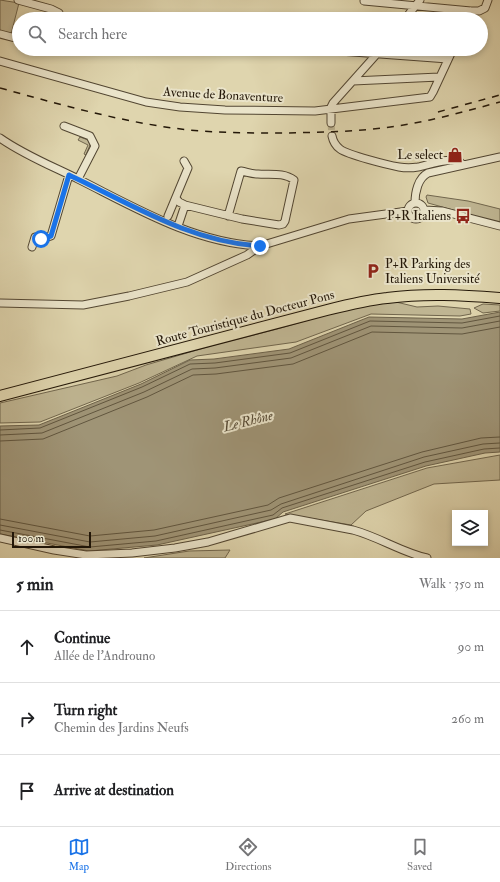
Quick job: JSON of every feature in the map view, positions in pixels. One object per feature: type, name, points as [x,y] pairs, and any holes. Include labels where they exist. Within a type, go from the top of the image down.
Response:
[{"type":"highway","name":"Route Touristique du Docteur Pons","points":[[0,396],[366,301],[398,296],[430,294],[500,298]]},
{"type":"street","points":[[18,0],[57,12]]},
{"type":"street","points":[[364,1],[418,3],[479,11],[484,8],[488,0]]},
{"type":"street","points":[[411,12],[418,3]]},
{"type":"street","points":[[0,34],[12,37]]},
{"type":"street","points":[[331,123],[331,110],[333,103],[374,56]]},
{"type":"street","points":[[422,56],[448,59]]},
{"type":"street","points":[[353,81],[439,77],[450,56]]},
{"type":"street","name":"Avenue de Bonaventure","points":[[0,61],[113,91],[146,102],[180,107],[225,110],[331,110],[430,96],[439,77]]},
{"type":"street","points":[[64,126],[90,136],[95,146],[78,179]]},
{"type":"street","points":[[332,136],[337,146],[346,152],[399,167],[412,168],[438,162],[456,160],[462,164]]},
{"type":"street","points":[[0,138],[32,157],[144,213],[222,242],[260,246]]},
{"type":"street","points":[[408,211],[410,206],[415,202],[418,186],[425,174],[431,171],[500,157]]},
{"type":"street","points":[[168,216],[188,168],[184,161]]},
{"type":"street","points":[[176,198],[179,202],[185,205],[228,216],[279,225],[283,224],[285,221],[294,182],[291,178],[278,175],[256,174],[241,171],[228,216]]},
{"type":"street","points":[[32,247],[34,236],[41,239],[51,236],[69,175]]},
{"type":"street","points":[[408,211],[411,217],[417,219],[422,217],[424,210],[422,205],[415,202]]},
{"type":"street","points":[[178,226],[185,205]]},
{"type":"street","points":[[424,210],[442,211],[500,226]]},
{"type":"street","points":[[0,303],[83,305],[129,296],[186,282],[247,255],[260,246],[349,219],[408,211]]},
{"type":"street","points":[[0,538],[54,550],[86,555],[132,553],[176,548],[208,542],[290,518],[354,530],[364,533],[398,549],[427,558]]},
{"type":"shaded area","points":[[0,0],[19,3],[17,12],[12,12],[11,34],[0,31]]},
{"type":"shaded area","points":[[80,137],[88,140],[90,145],[86,155],[84,154],[88,145],[78,140]]},
{"type":"shaded area","points":[[427,195],[468,201],[500,209],[500,223],[428,203],[426,197]]},
{"type":"shaded area","points":[[414,206],[418,206],[420,207],[420,215],[414,216],[411,213],[411,209]]},
{"type":"shaded area","points":[[396,302],[417,307],[438,306],[470,309],[471,314],[460,316],[371,314],[296,342],[197,356],[139,383],[40,422],[0,423],[0,403],[117,376],[146,365],[214,345],[354,307]]},
{"type":"shaded area","points":[[483,304],[500,305],[500,311],[483,313],[474,308]]},
{"type":"shaded area","points":[[500,455],[500,480],[434,484],[366,511],[351,525],[285,514],[427,468]]},
{"type":"shaded area","points":[[230,550],[225,558],[144,558],[189,551]]},
{"type":"water","name":"Le Rhône","points":[[500,312],[500,452],[485,453],[426,466],[283,512],[275,519],[157,545],[89,551],[0,534],[0,426],[39,425],[141,384],[190,360],[214,359],[289,349],[369,317],[462,319]]},
{"type":"tunnel","points":[[331,123],[332,136]]},
{"type":"railway","points":[[0,88],[94,113],[141,123],[189,130],[237,133],[327,132],[383,128],[436,119],[500,102]]},
{"type":"railway","points":[[438,112],[500,95]]},
{"type":"place","name":"Le select","points":[[455,155]]},
{"type":"place","name":"P+R Italiens","points":[[463,216]]},
{"type":"place","name":"P+R Parking des Italiens Université","points":[[373,271]]},
{"type":"route","points":[[41,239],[51,236],[69,175],[144,213],[203,236],[230,244],[260,246]]}]
